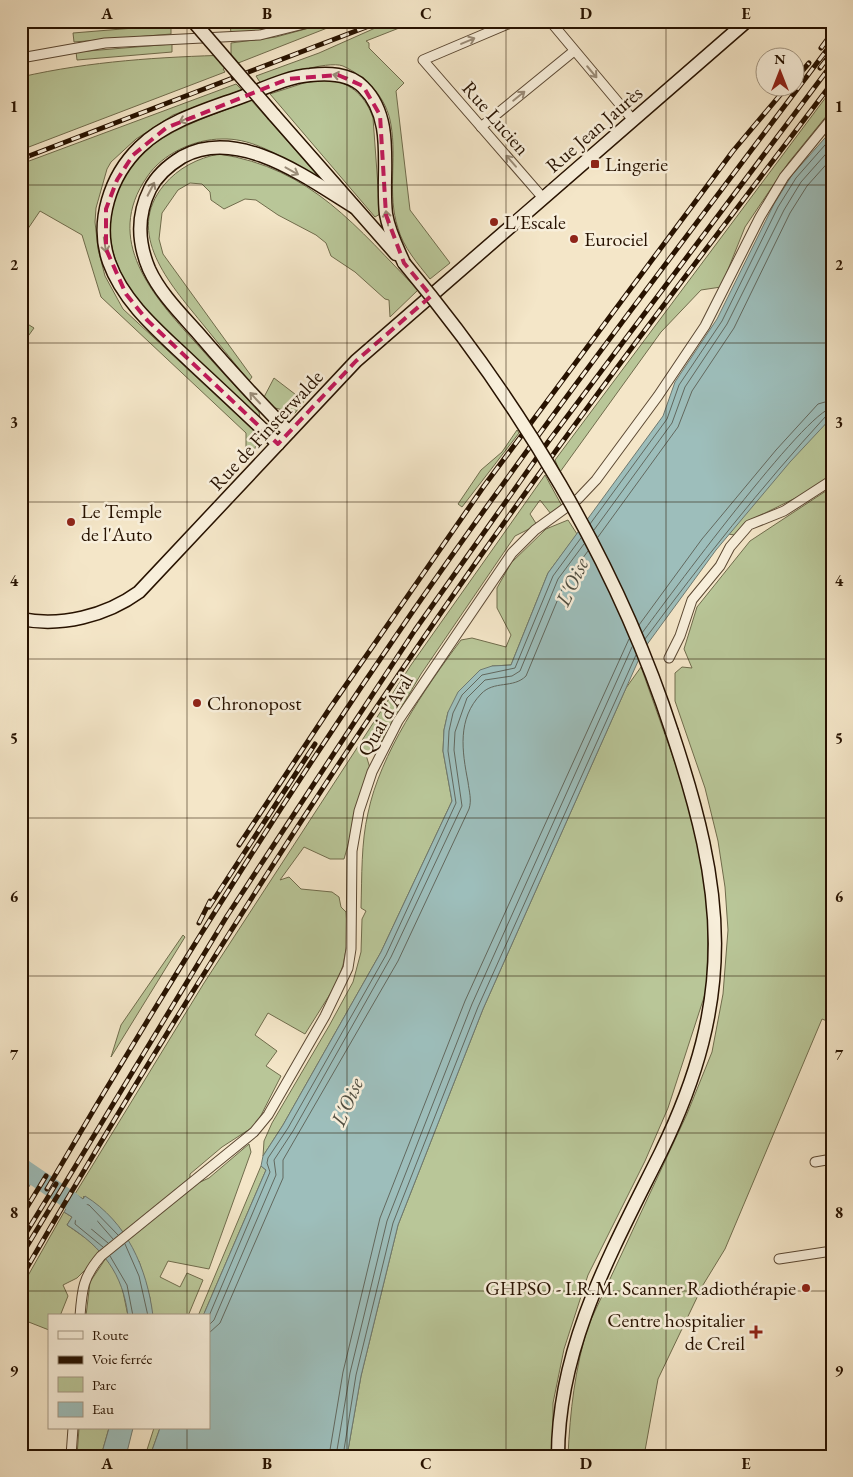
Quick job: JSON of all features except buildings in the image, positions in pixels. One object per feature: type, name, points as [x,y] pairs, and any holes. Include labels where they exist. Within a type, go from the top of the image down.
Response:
[{"type":"main road","points":[[193,21],[404,264],[449,320],[492,379],[560,488],[622,608],[650,671],[672,732],[700,822],[713,893],[716,955],[710,1008],[699,1056],[679,1110],[601,1274],[574,1344],[561,1402],[558,1456]]},
{"type":"main road","name":"Rue Jean Jaurès","points":[[466,266],[747,21]]},
{"type":"main road","points":[[278,444],[147,320],[118,280],[106,250],[104,223],[110,193],[124,167],[147,141],[181,120],[297,77],[317,74],[344,76],[363,86],[380,115],[384,142],[386,215],[391,235],[404,264]]},
{"type":"main road","points":[[289,432],[244,387],[160,287],[148,267],[142,247],[140,228],[142,212],[154,182],[165,170],[190,153],[221,147],[238,148],[264,156],[354,207]]},
{"type":"main road","name":"Rue de Finsterwalde","points":[[21,619],[54,622],[92,615],[121,604],[145,587],[356,361],[466,266]]},
{"type":"street","points":[[21,58],[105,43],[260,35],[316,21]]},
{"type":"street","name":"Rue Lucien","points":[[515,21],[423,60],[543,198]]},
{"type":"street","points":[[550,21],[633,120]]},
{"type":"street","points":[[481,127],[574,51]]},
{"type":"street","name":"Quai d'Aval","points":[[80,1314],[83,1284],[101,1256],[258,1129],[268,1115],[325,1016],[348,968],[351,949],[352,860],[356,828],[369,780],[390,735],[512,553],[529,536],[591,487],[669,379],[709,319],[776,188],[800,154],[832,118]]},
{"type":"street","points":[[669,658],[680,636],[692,600],[720,566],[730,546],[749,525],[784,511],[832,480]]},
{"type":"street","points":[[815,1162],[832,1159]]},
{"type":"street","points":[[779,1259],[832,1251]]},
{"type":"street","points":[[71,1456],[73,1430]]},
{"type":"highlighted area","points":[[338,75],[363,86],[380,115],[386,215],[404,263],[431,296],[356,361],[278,444],[147,320],[126,294],[106,249],[106,209],[117,180],[133,155],[166,128],[288,79]]},
{"type":"green space","points":[[257,21],[299,21],[262,30],[231,33],[230,24]]},
{"type":"green space","points":[[335,21],[345,21],[223,69],[225,72],[21,150],[21,77],[73,67],[126,61],[231,55],[231,43],[276,37]]},
{"type":"green space","points":[[391,21],[417,21],[366,41],[369,43],[369,48],[404,83],[396,91],[410,210],[450,263],[430,279],[407,249],[400,235],[393,203],[393,138],[389,115],[380,97],[368,82],[343,66],[335,65],[302,70],[261,84],[256,76],[319,53]]},
{"type":"green space","points":[[171,25],[171,34],[74,42],[73,33]]},
{"type":"green space","points":[[172,44],[172,52],[77,60],[76,52]]},
{"type":"green space","points":[[330,79],[345,84],[357,92],[370,110],[373,118],[380,214],[375,217],[270,94],[304,83]]},
{"type":"green space","points":[[236,84],[242,90],[173,115],[136,139],[111,162],[107,169],[96,208],[95,222],[98,249],[105,276],[123,309],[253,430],[256,436],[256,443],[250,457],[246,453],[246,433],[101,297],[82,235],[40,211],[21,239],[21,201],[26,199],[27,194],[21,164]]},
{"type":"green space","points":[[832,89],[832,109],[789,162],[745,227],[721,287],[701,290],[661,332],[560,472],[555,460]]},
{"type":"green space","points":[[251,100],[319,177],[251,143],[232,139],[201,142],[180,149],[161,161],[153,169],[135,200],[130,223],[132,245],[139,266],[150,286],[179,324],[259,412],[260,418],[251,412],[166,332],[136,298],[115,260],[111,239],[110,217],[116,194],[126,174],[140,156],[151,146],[174,132],[200,120]]},
{"type":"green space","points":[[219,154],[252,161],[281,172],[307,187],[353,223],[418,290],[390,317],[389,300],[385,299],[355,272],[331,256],[326,243],[316,235],[278,215],[256,200],[245,199],[224,209],[211,200],[210,192],[202,184],[190,183],[178,190],[162,213],[159,239],[163,254],[252,377],[249,381],[165,275],[150,239],[149,221],[153,203],[164,185],[189,165]]},
{"type":"green space","points":[[21,320],[34,328],[21,346]]},
{"type":"green space","points":[[274,378],[304,401],[295,413],[275,408],[263,399]]},
{"type":"green space","points":[[832,405],[832,480],[757,517],[744,531],[735,535],[727,534]]},
{"type":"green space","points":[[517,430],[519,433],[462,507],[458,504],[481,470],[502,452]]},
{"type":"green space","points":[[545,475],[562,506],[551,514],[540,500],[530,514],[537,525],[515,536],[421,674],[377,749],[369,751],[366,755],[370,768],[344,859],[330,859],[304,847],[280,880],[289,877],[301,889],[332,892],[339,897],[341,907],[346,912],[348,939],[343,965],[337,983],[305,1034],[268,1013],[255,1035],[277,1051],[266,1066],[281,1076],[256,1125],[222,1147],[190,1174],[190,1179],[196,1184],[209,1178],[249,1144],[251,1152],[209,1269],[168,1261],[160,1277],[180,1287],[187,1273],[203,1280],[189,1314],[152,1314],[150,1298],[139,1261],[121,1282],[128,1314],[86,1314],[90,1282],[106,1258],[84,1196],[83,1199],[75,1194],[204,983],[411,665]]},
{"type":"green space","points":[[832,487],[832,1023],[822,1019],[725,1249],[703,1285],[658,1379],[644,1456],[568,1456],[574,1390],[588,1326],[687,1114],[712,1052],[723,994],[728,930],[725,887],[718,841],[705,788],[675,701],[675,673],[682,667],[692,668],[684,649],[697,607],[750,541]]},
{"type":"green space","points":[[568,520],[577,534],[548,573],[511,665],[492,666],[448,712],[444,730],[443,751],[452,801],[381,952],[283,1125],[263,1156],[264,1141],[272,1123],[353,982],[361,952],[362,919],[366,911],[361,908],[362,860],[366,824],[374,791],[393,745],[419,700],[461,640],[472,638],[506,647],[511,635],[497,608],[497,588],[511,563],[546,529]]},
{"type":"green space","points":[[641,667],[685,791],[700,845],[708,905],[707,988],[668,1108],[645,1161],[588,1275],[564,1349],[553,1403],[553,1456],[347,1456],[361,1376],[398,1225],[483,1009],[626,688]]},
{"type":"green space","points":[[183,935],[185,937],[111,1057],[121,1025]]},
{"type":"green space","points":[[261,1166],[266,1170],[204,1314],[199,1314]]},
{"type":"green space","points":[[64,1212],[72,1217],[67,1225],[87,1239],[102,1253],[77,1278],[63,1285],[68,1296],[61,1314],[48,1314],[48,1330],[21,1319],[21,1288]]},
{"type":"green space","points":[[79,1430],[108,1430],[101,1456],[77,1456]]},
{"type":"green space","points":[[153,1430],[159,1430],[150,1456],[145,1456]]},
{"type":"water","name":"L'Oise","points":[[832,130],[832,417],[790,462],[716,550],[643,650],[483,1009],[398,1225],[361,1376],[347,1456],[150,1456],[159,1430],[210,1430],[210,1314],[204,1314],[266,1170],[261,1166],[263,1156],[283,1125],[381,952],[452,801],[443,751],[444,730],[448,712],[458,692],[480,670],[492,666],[511,665],[548,573],[663,416],[675,382],[717,319],[774,204],[792,175]]},
{"type":"water","points":[[21,1151],[37,1173],[27,1190],[21,1183]]},
{"type":"water","points":[[75,1194],[83,1199],[85,1196],[112,1219],[123,1233],[140,1264],[146,1281],[153,1314],[128,1314],[121,1287],[109,1263],[91,1243],[67,1225],[72,1217],[64,1212]]},
{"type":"water","points":[[108,1430],[132,1430],[126,1456],[101,1456]]},
{"type":"waterway","points":[[21,1167],[71,1201],[88,1220]]},
{"type":"railway","points":[[21,159],[382,21]]},
{"type":"railway","points":[[821,48],[832,33]]},
{"type":"railway","points":[[47,1189],[179,969],[365,681],[567,396],[832,43]]},
{"type":"railway","points":[[820,68],[832,52]]},
{"type":"railway","points":[[806,66],[809,63]]},
{"type":"railway","points":[[21,1256],[227,916],[415,630],[548,442],[832,64]]},
{"type":"railway","points":[[21,1278],[129,1095],[241,915],[416,648],[652,320],[832,83]]},
{"type":"railway","points":[[239,845],[330,708],[484,486],[733,151],[778,98]]},
{"type":"railway","points":[[209,907],[315,744]]},
{"type":"railway","points":[[199,923],[210,901]]},
{"type":"railway","points":[[21,1217],[46,1176]]},
{"type":"railway","points":[[21,1241],[56,1184]]},
{"type":"place","name":"Lingerie","points":[[595,164]]},
{"type":"place","name":"L'Escale","points":[[494,222]]},
{"type":"place","name":"Eurociel","points":[[574,239]]},
{"type":"place","name":"Le Temple de l'Auto","points":[[71,522]]},
{"type":"place","name":"Chronopost","points":[[197,703]]},
{"type":"place","name":"GHPSO - I.R.M. Scanner Radiothérapie","points":[[806,1288]]},
{"type":"place","name":"Centre hospitalier de Creil","points":[[756,1332]]}]
